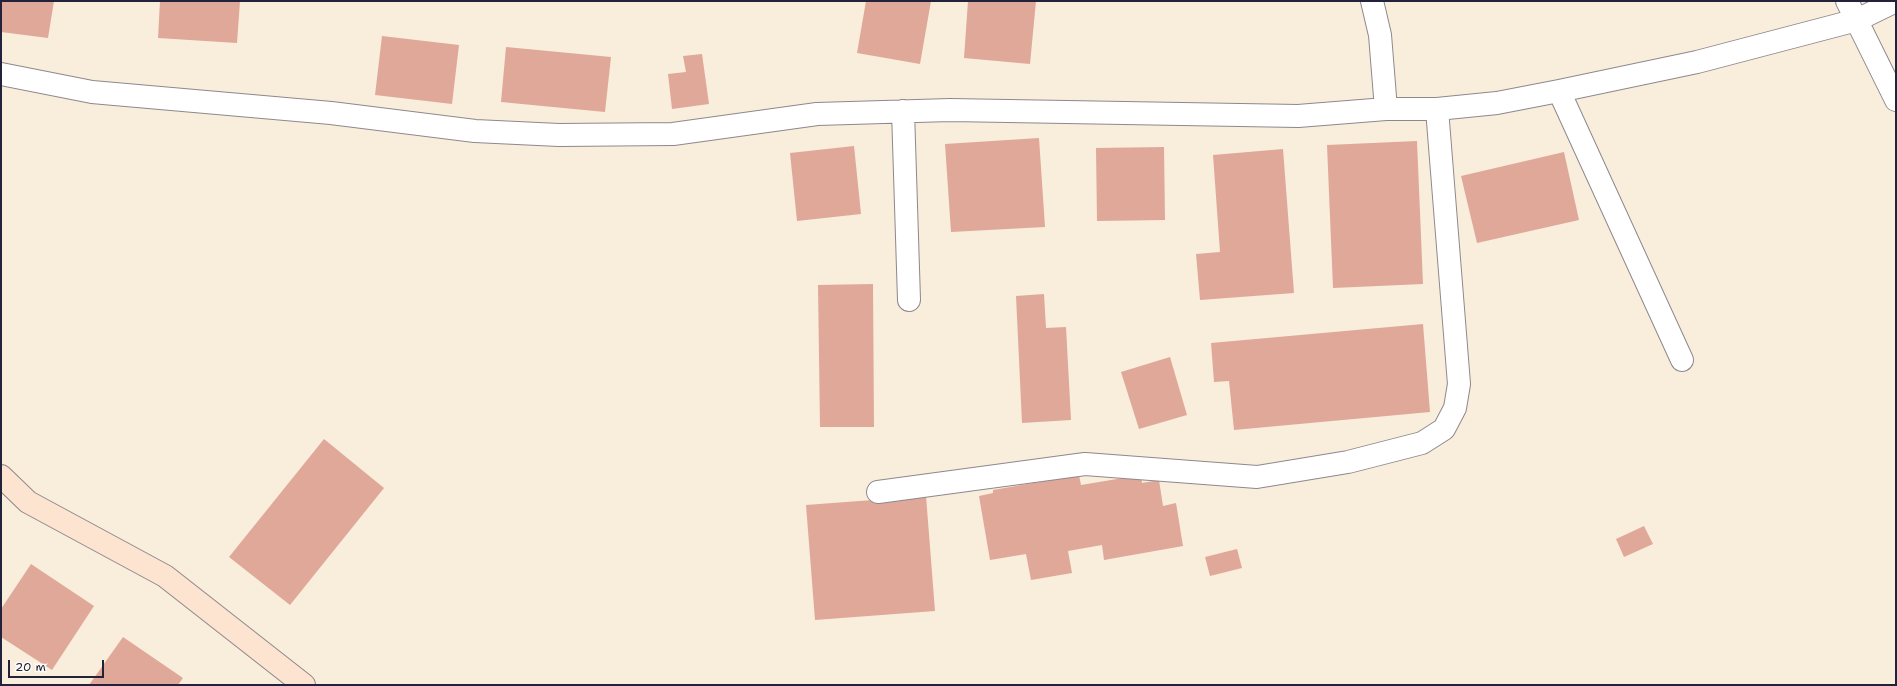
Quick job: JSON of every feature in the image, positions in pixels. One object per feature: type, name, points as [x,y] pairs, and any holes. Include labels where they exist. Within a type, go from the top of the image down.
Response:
[{"type":"main road","points":[[1,476],[28,502],[165,576],[304,685]]},
{"type":"street","points":[[1372,1],[1380,35],[1386,110]]},
{"type":"street","points":[[1,74],[92,92],[331,113],[475,131],[560,135],[673,134],[817,114],[903,111],[950,110],[1298,116],[1386,110],[1436,109],[1497,103],[1697,62],[1852,10],[1896,1]]},
{"type":"street","points":[[1852,10],[1896,100]]},
{"type":"street","points":[[1559,91],[1682,360]]},
{"type":"street","points":[[878,492],[1085,464],[1257,477],[1348,462],[1422,443],[1444,429],[1455,408],[1459,384],[1436,109]]},
{"type":"street","points":[[903,111],[909,300]]},
{"type":"building","points":[[1,1],[54,1],[48,38],[1,32]]},
{"type":"building","points":[[160,1],[240,1],[237,43],[158,38]]},
{"type":"building","points":[[866,1],[931,1],[920,64],[857,53]]},
{"type":"building","points":[[968,1],[1036,1],[1030,64],[964,58]]},
{"type":"building","points":[[382,36],[459,45],[452,104],[375,95]]},
{"type":"building","points":[[506,47],[611,57],[605,112],[501,102]]},
{"type":"building","points":[[702,54],[709,104],[672,109],[668,74],[686,72],[683,56]]},
{"type":"building","points":[[1039,138],[1045,227],[951,232],[945,144]]},
{"type":"building","points":[[1417,141],[1423,284],[1333,288],[1327,145]]},
{"type":"building","points":[[854,146],[861,214],[797,221],[790,153]]},
{"type":"building","points":[[1164,147],[1165,220],[1097,221],[1096,148]]},
{"type":"building","points":[[1283,149],[1294,293],[1200,300],[1196,254],[1220,252],[1213,155]]},
{"type":"building","points":[[1564,152],[1579,220],[1477,243],[1461,176]]},
{"type":"building","points":[[873,284],[874,427],[820,427],[818,285]]},
{"type":"building","points":[[1044,294],[1046,328],[1066,327],[1071,420],[1022,423],[1016,296]]},
{"type":"building","points":[[1423,324],[1430,412],[1234,430],[1229,381],[1214,382],[1211,343]]},
{"type":"building","points":[[1170,357],[1187,415],[1139,429],[1121,372]]},
{"type":"building","points":[[324,439],[384,488],[290,605],[229,557]]},
{"type":"building","points":[[1079,475],[1081,485],[1141,475],[1142,483],[1159,480],[1163,506],[1176,503],[1183,546],[1104,560],[1102,545],[1068,551],[1072,573],[1031,580],[1026,554],[990,560],[979,496],[993,493],[993,490]]},
{"type":"building","points":[[926,496],[935,611],[815,620],[806,505]]},
{"type":"building","points":[[1644,526],[1653,544],[1624,557],[1616,539]]},
{"type":"building","points":[[1237,549],[1242,568],[1210,576],[1205,557]]},
{"type":"building","points":[[31,564],[94,606],[52,670],[1,637],[1,609]]},
{"type":"building","points":[[123,637],[183,678],[178,685],[89,685]]}]
